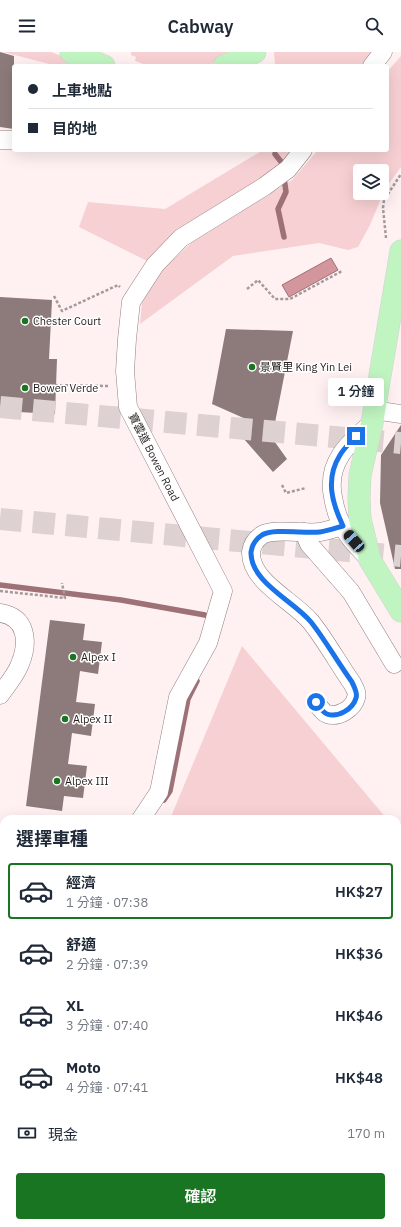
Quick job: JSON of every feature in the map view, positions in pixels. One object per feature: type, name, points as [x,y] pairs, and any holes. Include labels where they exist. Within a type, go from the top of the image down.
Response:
[{"type":"main road","points":[[71,52],[99,64]]},
{"type":"main road","points":[[228,64],[255,52]]},
{"type":"main road","points":[[394,245],[373,416],[360,475],[359,498],[360,519],[370,560],[398,599]]},
{"type":"street","points":[[374,64],[383,52]]},
{"type":"street","points":[[0,140],[12,140]]},
{"type":"street","name":"寶雲道 Bowen Road","points":[[144,815],[159,792],[178,697],[208,643],[223,591],[128,407],[125,371],[126,339],[131,302],[155,265],[181,238],[265,186],[288,169],[301,152]]},
{"type":"street","points":[[370,560],[346,532],[335,509],[331,490],[334,468],[340,454],[373,416],[401,414]]},
{"type":"street","points":[[316,702],[323,711],[328,714],[336,715],[349,708],[356,698],[356,692],[352,682],[310,621],[265,582],[254,567],[251,558],[252,548],[256,540],[264,534],[276,532],[320,532],[343,526]]},
{"type":"street","points":[[304,532],[309,544],[351,592],[394,664]]},
{"type":"street","points":[[0,613],[13,617],[18,621],[22,627],[25,640],[21,662],[0,695]]},
{"type":"path","points":[[394,245],[383,219],[383,208],[384,200],[401,174]]},
{"type":"path","points":[[246,289],[258,280],[275,299],[290,300],[342,271]]},
{"type":"path","points":[[54,296],[62,311],[118,285],[131,302]]},
{"type":"path","points":[[50,385],[126,387]]},
{"type":"path","points":[[282,485],[286,493],[306,488]]},
{"type":"path","points":[[0,591],[66,598],[62,583]]},
{"type":"shaded area","points":[[3,52],[51,52],[83,64],[49,64]]},
{"type":"shaded area","points":[[131,52],[241,52],[224,61],[211,64],[143,64],[135,61],[136,57],[131,55]]},
{"type":"shaded area","points":[[274,52],[377,52],[368,64],[275,64]]},
{"type":"shaded area","points":[[401,56],[401,167],[389,184],[389,164],[353,164],[353,200],[380,200],[370,225],[358,247],[348,250],[319,243],[233,256],[140,324],[142,303],[160,272],[191,243],[292,180],[316,152],[389,152],[389,70]]},
{"type":"shaded area","points":[[260,152],[293,152],[276,173],[147,261],[79,227],[88,202],[165,209]]},
{"type":"shaded area","points":[[331,258],[338,270],[289,297],[282,285]]},
{"type":"shaded area","points":[[242,646],[384,815],[172,815]]},
{"type":"building","points":[[0,52],[14,56],[14,64],[12,64],[12,129],[0,127]]},
{"type":"building","points":[[0,297],[52,300],[49,359],[57,359],[55,414],[0,411]]},
{"type":"building","name":"景賢里 King Yin Lei","points":[[226,329],[293,331],[272,438],[287,459],[273,472],[244,439],[248,420],[212,404]]},
{"type":"building","points":[[401,425],[401,569],[395,569],[380,503],[381,455]]},
{"type":"building","points":[[50,620],[85,624],[83,640],[102,642],[98,674],[80,671],[76,702],[95,704],[91,736],[72,733],[68,764],[87,766],[83,798],[64,796],[62,811],[26,806]]},
{"type":"waterway","points":[[275,154],[282,163],[286,192],[278,209],[284,237]]},
{"type":"waterway","points":[[0,585],[121,600],[205,615],[213,620]]},
{"type":"waterway","points":[[164,800],[170,791],[188,699],[197,681]]},
{"type":"tunnel","points":[[0,407],[401,443]]},
{"type":"tunnel","points":[[0,519],[401,556]]},
{"type":"place","name":"Chester Court","points":[[25,321]]},
{"type":"place","name":"景賢里 King Yin Lei","points":[[252,367]]},
{"type":"place","name":"Bowen Verde","points":[[25,388]]},
{"type":"place","name":"Alpex I","points":[[73,657]]},
{"type":"place","name":"Alpex II","points":[[65,719]]},
{"type":"place","name":"Alpex III","points":[[57,781]]},
{"type":"route","points":[[316,702],[323,711],[328,714],[336,715],[349,708],[356,698],[356,692],[352,682],[310,621],[265,582],[254,567],[251,558],[252,548],[256,540],[264,534],[276,532],[320,532],[343,526],[335,509],[331,490],[332,479],[334,468],[340,454],[356,436]]}]
